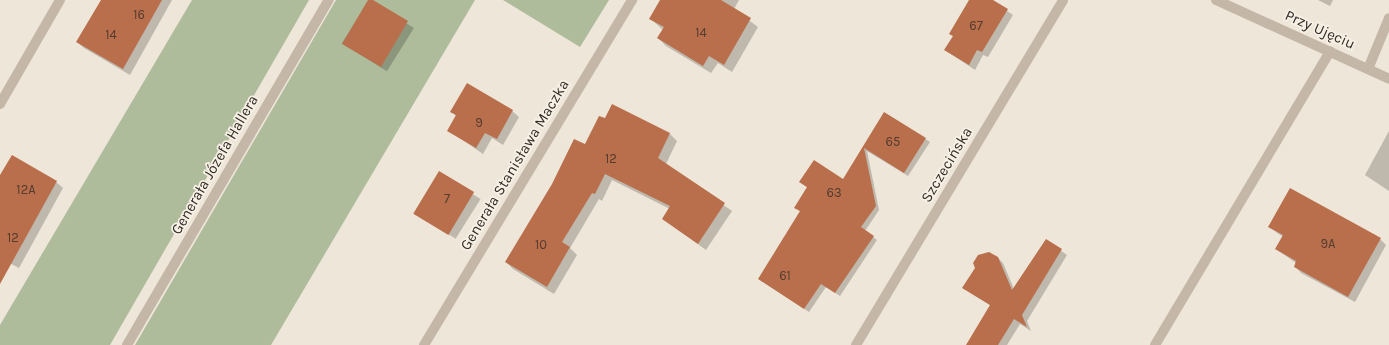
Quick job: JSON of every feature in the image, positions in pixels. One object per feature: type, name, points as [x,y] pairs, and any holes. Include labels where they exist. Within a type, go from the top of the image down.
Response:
[{"type":"street","points":[[0,104],[60,0]]},
{"type":"street","name":"Generała Józefa Hallera","points":[[127,345],[329,0]]},
{"type":"street","name":"Generała Stanisława Maczka","points":[[424,345],[632,0]]},
{"type":"street","name":"Szczecińska","points":[[856,345],[1063,0]]},
{"type":"street","name":"Przy Ujęciu","points":[[1216,0],[1389,79]]},
{"type":"street","points":[[1368,69],[1389,18]]},
{"type":"street","points":[[1155,345],[1330,51]]},
{"type":"green space","points":[[192,0],[309,0],[110,345],[0,345],[0,325]]},
{"type":"green space","points":[[336,0],[475,0],[271,345],[135,345]]},
{"type":"green space","points":[[503,0],[609,0],[580,47]]},
{"type":"building","points":[[101,0],[162,0],[123,69],[76,42]]},
{"type":"building","points":[[368,0],[373,0],[408,21],[381,67],[342,44]]},
{"type":"building","points":[[660,0],[721,0],[751,18],[724,65],[709,56],[703,66],[657,38],[664,27],[649,19]]},
{"type":"building","points":[[969,0],[993,0],[1008,9],[982,52],[977,50],[969,65],[944,50],[953,36],[949,34]]},
{"type":"building","points":[[467,83],[513,110],[497,139],[485,133],[476,148],[447,131],[456,115],[450,112]]},
{"type":"building","points":[[612,104],[670,133],[658,158],[725,203],[698,244],[662,219],[670,206],[605,174],[595,194],[592,193],[562,242],[570,247],[547,287],[505,262],[552,184],[574,139],[585,144],[599,116],[605,118]]},
{"type":"building","points":[[884,112],[926,138],[904,173],[864,148],[876,206],[861,227],[874,236],[835,293],[821,284],[804,309],[758,279],[800,211],[794,208],[807,187],[799,182],[814,160],[843,179]]},
{"type":"building","points":[[12,155],[57,181],[0,284],[0,175]]},
{"type":"building","points":[[439,171],[474,192],[448,235],[413,214]]},
{"type":"building","points":[[1290,188],[1381,238],[1348,297],[1294,267],[1296,261],[1275,249],[1283,235],[1268,227]]},
{"type":"building","points":[[1046,239],[1062,249],[1022,315],[1027,327],[1014,319],[998,345],[966,345],[990,305],[962,288],[975,268],[973,263],[978,255],[989,252],[998,257],[1012,290]]}]
